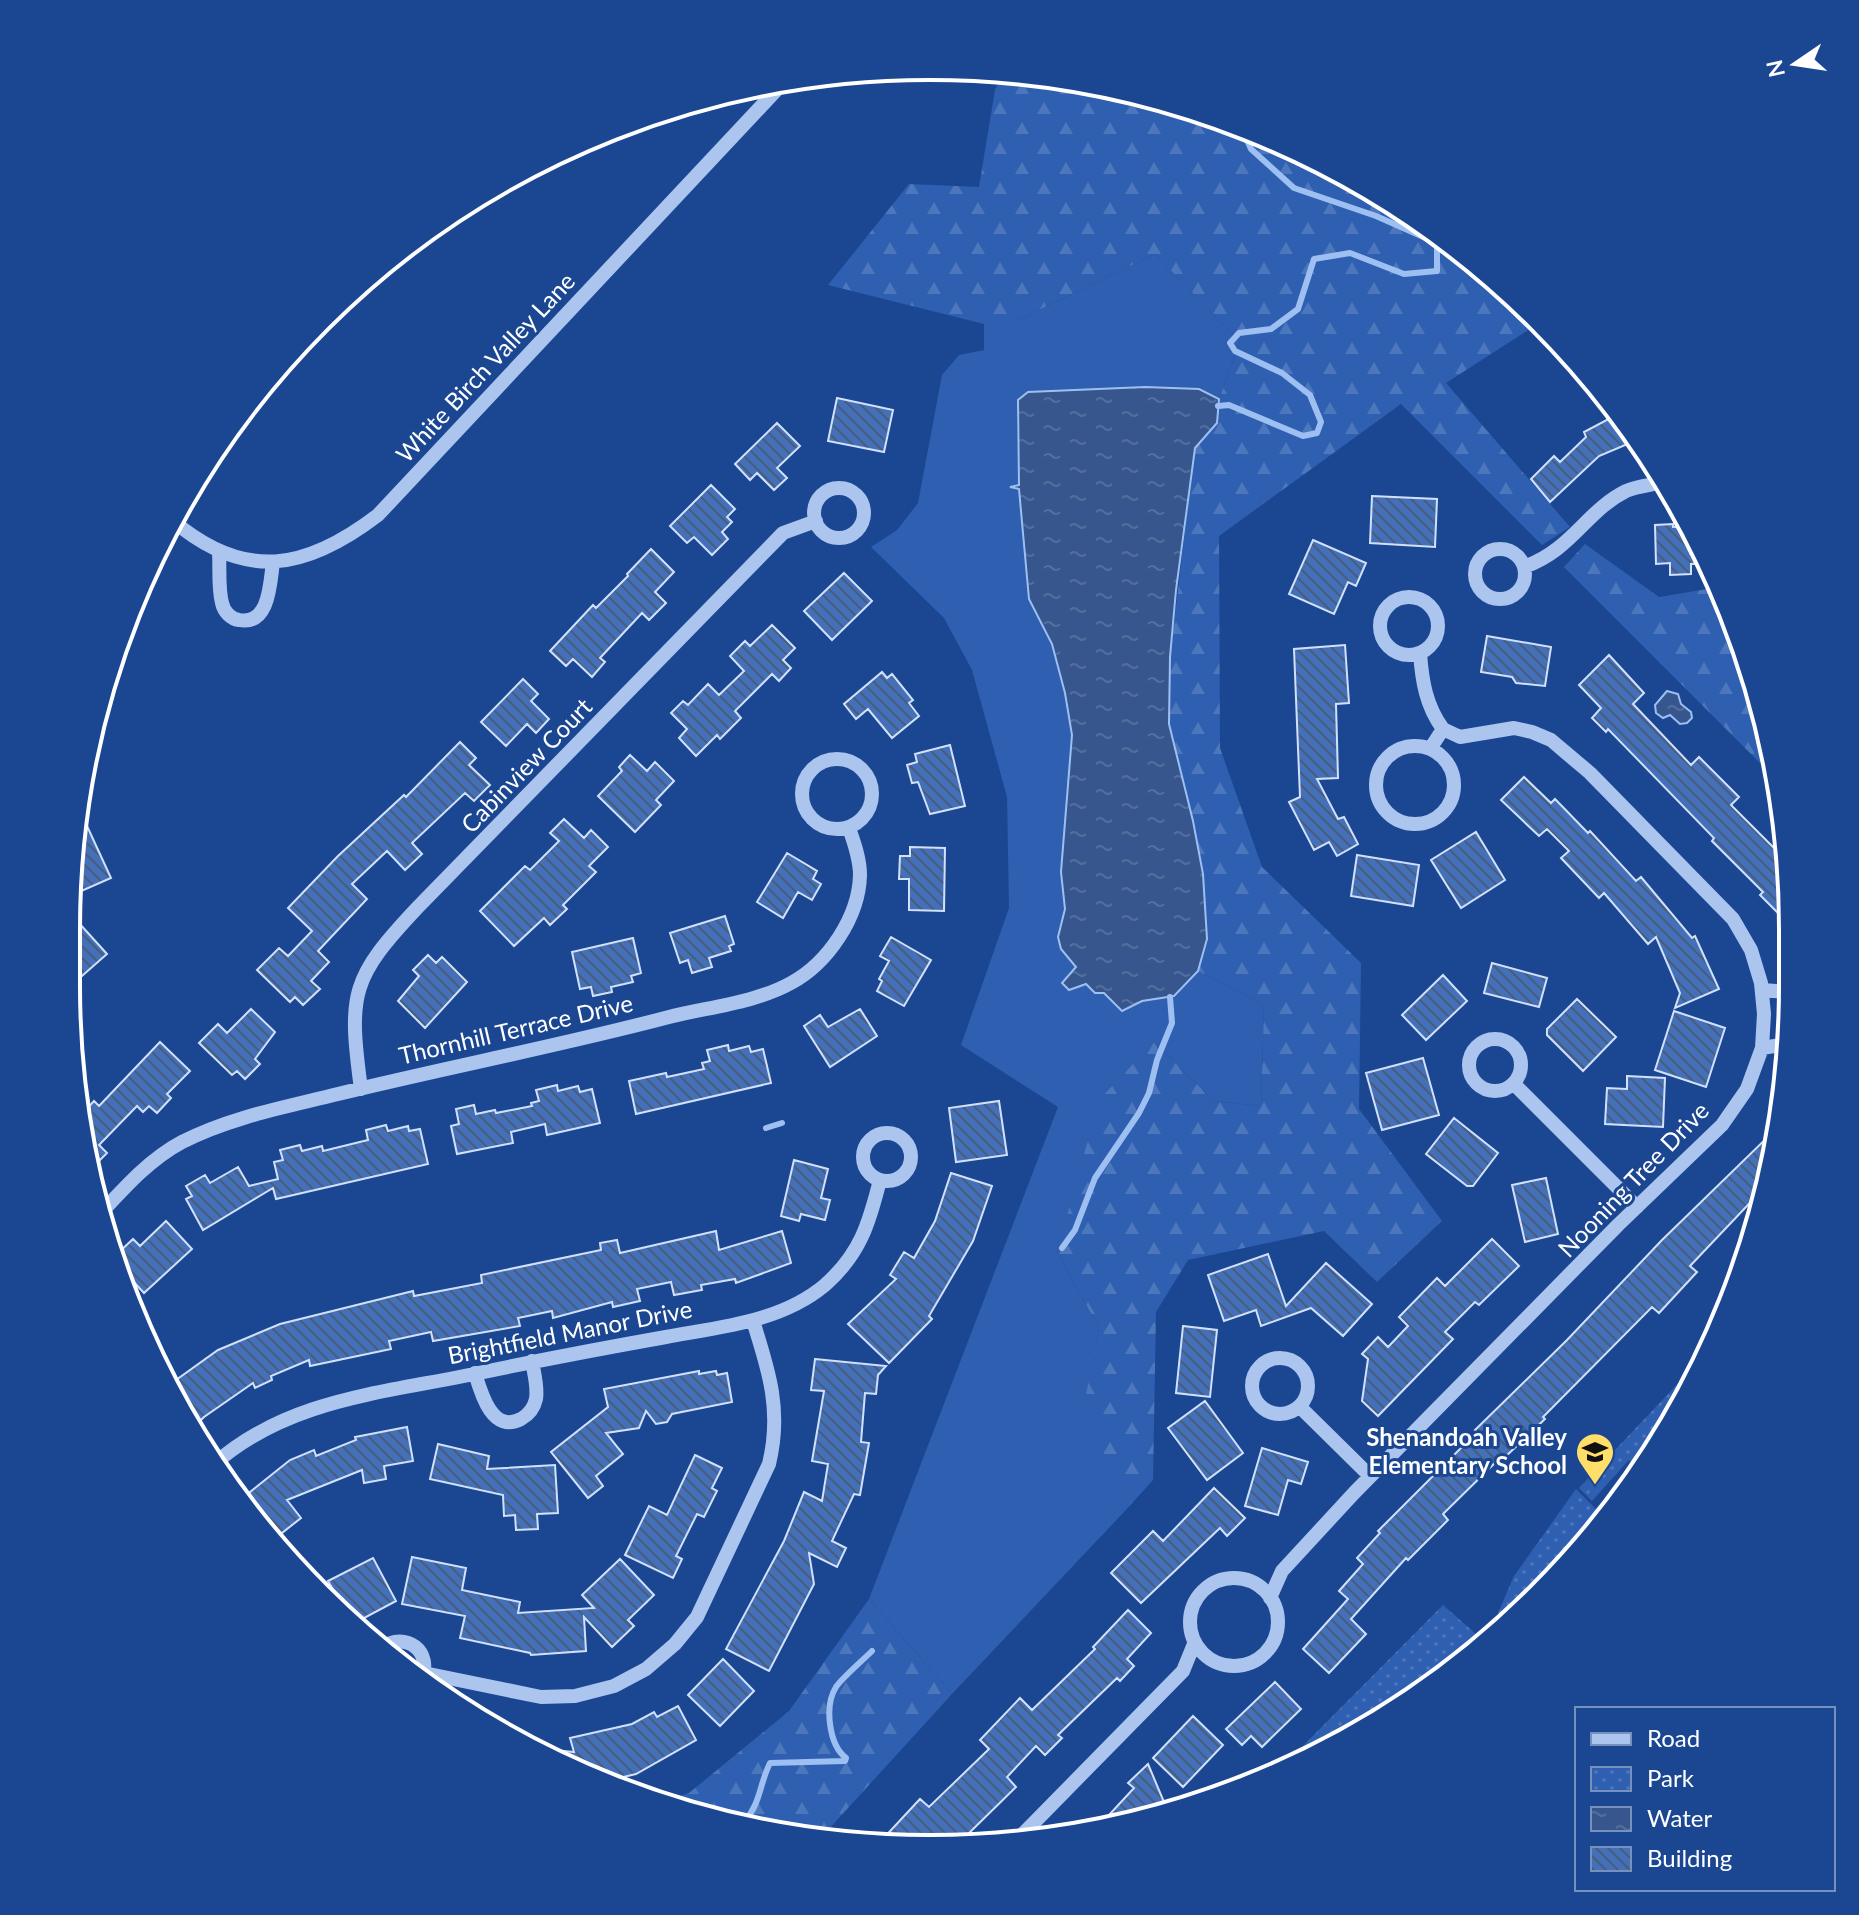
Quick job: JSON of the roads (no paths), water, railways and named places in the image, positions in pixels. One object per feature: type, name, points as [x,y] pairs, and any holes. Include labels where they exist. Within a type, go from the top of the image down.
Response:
[{"type":"street","name":"White Birch Valley Lane","points":[[182,527],[219,552],[241,561],[273,562],[309,554],[347,539],[378,515],[772,95]]},
{"type":"street","points":[[1524,567],[1542,561],[1560,549],[1627,490],[1652,484]]},
{"type":"street","name":"Cabinview Court","points":[[361,1089],[353,1019],[356,993],[364,973],[383,947],[418,907],[783,533],[816,521]]},
{"type":"street","points":[[219,552],[222,604],[230,617],[238,620],[248,621],[262,612],[273,562]]},
{"type":"street","points":[[1406,597],[1424,602],[1436,616],[1438,624],[1433,642],[1420,653],[1402,655],[1382,638],[1380,621],[1383,612],[1397,600],[1406,597]]},
{"type":"street","points":[[1420,653],[1422,680],[1432,714],[1443,729],[1430,749]]},
{"type":"street","name":"Nooning Tree Drive","points":[[1282,1571],[1370,1476],[1722,1125],[1747,1089],[1762,1048],[1762,990],[1751,950],[1733,919],[1590,773],[1551,740],[1514,728],[1460,737],[1443,729]]},
{"type":"street","points":[[1404,747],[1430,749],[1449,765],[1453,777],[1450,802],[1433,820],[1421,824],[1398,821],[1382,807],[1377,796],[1378,771],[1393,752],[1404,747]]},
{"type":"street","points":[[846,760],[865,772],[870,782],[871,804],[859,822],[849,828],[825,828],[806,812],[802,788],[813,767],[824,761],[846,760]]},
{"type":"street","name":"Thornhill Terrace Drive","points":[[109,1205],[131,1181],[181,1143],[252,1115],[612,1032],[764,994],[790,983],[811,969],[834,944],[851,913],[860,875],[856,846],[849,828]]},
{"type":"street","points":[[1762,990],[1779,991]]},
{"type":"street","points":[[1762,1048],[1777,1046]]},
{"type":"street","points":[[1514,1084],[1637,1207]]},
{"type":"street","name":"Brightfield Manor Drive","points":[[223,1456],[236,1444],[269,1425],[316,1406],[532,1361],[753,1321],[799,1303],[824,1285],[856,1249],[868,1227],[880,1180]]},
{"type":"street","points":[[440,1679],[541,1697],[575,1696],[614,1686],[646,1669],[675,1644],[697,1617],[769,1464],[774,1442],[773,1387],[753,1321]]},
{"type":"street","points":[[1286,1358],[1302,1368],[1309,1389],[1300,1407],[1281,1415],[1271,1414],[1257,1404],[1252,1395],[1252,1381],[1260,1366],[1268,1360],[1286,1358]]},
{"type":"street","points":[[475,1373],[490,1412],[506,1421],[516,1421],[531,1411],[535,1403],[532,1361]]},
{"type":"street","points":[[1300,1407],[1370,1476]]},
{"type":"street","points":[[1256,1583],[1282,1571]]},
{"type":"street","points":[[1270,1598],[1282,1571]]},
{"type":"street","points":[[1028,1829],[1183,1671],[1194,1644],[1191,1612],[1200,1593],[1217,1579],[1232,1576],[1256,1583],[1275,1606],[1278,1622],[1276,1633],[1265,1653],[1243,1665],[1224,1666],[1212,1661],[1194,1644]]},
{"type":"street","points":[[392,1642],[396,1640],[412,1644],[423,1656],[422,1667]]},
{"type":"street","points":[[1183,1671],[1212,1661]]},
{"type":"water","points":[[1145,387],[1199,389],[1219,399],[1217,423],[1195,448],[1170,657],[1169,724],[1203,874],[1207,939],[1198,971],[1174,996],[1142,1001],[1122,1011],[1104,993],[1095,993],[1086,984],[1069,990],[1062,983],[1076,967],[1061,949],[1058,937],[1065,909],[1061,872],[1072,735],[1052,644],[1029,599],[1019,489],[1010,487],[1019,485],[1018,400],[1028,392]]},
{"type":"water","points":[[1667,691],[1678,694],[1681,704],[1691,712],[1692,718],[1687,723],[1680,724],[1670,715],[1663,718],[1656,713],[1655,705]]},
{"type":"waterway","points":[[1248,142],[1251,149],[1294,188],[1376,216],[1416,234]]},
{"type":"waterway","points":[[1218,406],[1229,405],[1303,436],[1317,433],[1321,422],[1310,395],[1282,373],[1235,351],[1230,343],[1239,333],[1271,329],[1298,309],[1314,259],[1350,253],[1404,274],[1437,271],[1437,249]]},
{"type":"waterway","points":[[1062,1248],[1075,1230],[1095,1178],[1149,1093],[1157,1060],[1172,1023],[1170,997]]},
{"type":"waterway","points":[[766,1128],[782,1123]]},
{"type":"waterway","points":[[749,1815],[770,1763],[845,1761],[830,1725],[832,1695],[839,1683],[872,1651]]},
{"type":"place","name":"Shenandoah Valley Elementary School","points":[[1595,1486]]}]
